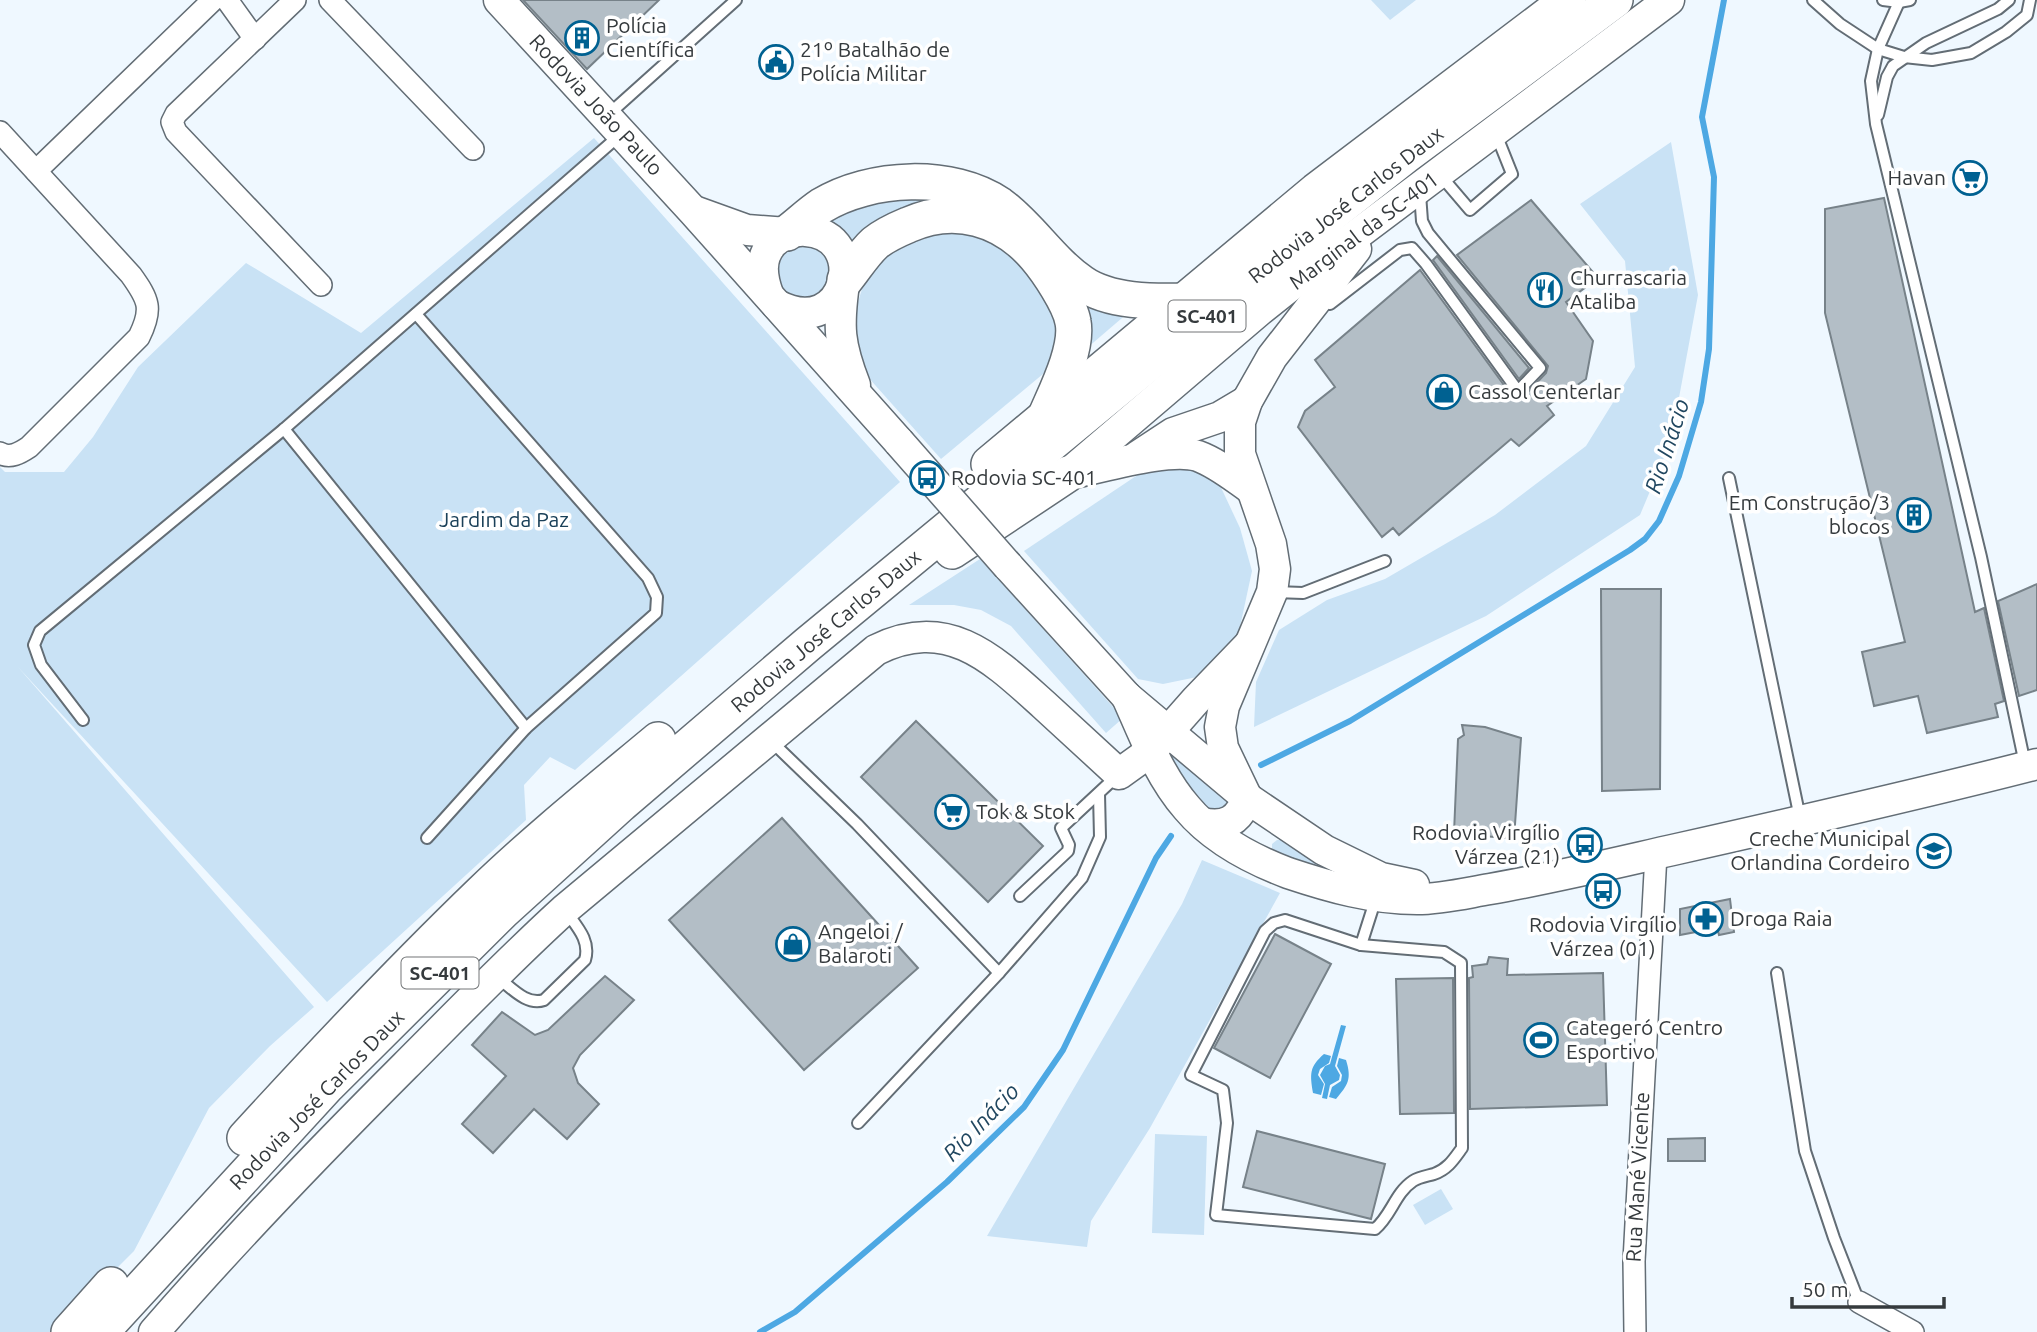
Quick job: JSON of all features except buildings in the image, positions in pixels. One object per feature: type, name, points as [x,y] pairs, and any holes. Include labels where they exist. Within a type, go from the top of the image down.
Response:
[{"type":"highway","name":"Rodovia José Carlos Daux","points":[[68,1332],[345,1029],[491,884],[565,818],[1316,191],[1568,0]]},
{"type":"highway","name":"Rodovia José Carlos Daux","points":[[101,1332],[328,1085],[502,912],[621,804],[808,644],[1292,245],[1405,156],[1615,0]]},
{"type":"highway","points":[[788,233],[821,206],[860,190],[911,182],[943,183],[975,191],[1001,206],[1082,283],[1107,294],[1161,302],[1186,301]]},
{"type":"highway","points":[[845,280],[876,243],[889,233],[932,216],[966,214],[983,218],[1002,228],[1027,246],[1051,274],[1073,322],[1067,363],[1045,416]]},
{"type":"highway","points":[[808,644],[1068,474]]},
{"type":"main road","name":"Rodovia João Paulo","points":[[499,0],[773,299],[1008,566],[1136,705],[1159,742],[1169,783],[1202,823],[1238,850],[1261,862],[1315,882],[1376,897],[1418,899],[1490,889]]},
{"type":"main road","name":"Marginal da SC-401","points":[[1068,474],[1260,310],[1669,0]]},
{"type":"main road","name":"Rodovia João Paulo","points":[[693,211],[747,230],[788,233]]},
{"type":"main road","points":[[1247,798],[1223,748],[1220,727],[1224,706],[1272,592],[1275,569],[1271,544],[1240,454],[1239,436],[1247,401],[1272,357],[1382,216]]},
{"type":"main road","points":[[813,231],[835,244],[842,255],[845,280],[839,294],[830,304],[818,311],[790,311],[773,299],[762,277],[763,259],[772,243],[788,233],[813,231]]},
{"type":"main road","name":"Rodovia João Paulo","points":[[845,280],[840,310],[841,342],[860,398]]},
{"type":"main road","points":[[1130,461],[1173,433],[1214,419],[1247,401]]},
{"type":"main road","points":[[1068,474],[1169,455],[1197,455],[1250,488]]},
{"type":"main road","points":[[153,1332],[320,1152],[495,975],[565,909],[876,650],[894,641],[930,637],[951,640],[984,654],[1002,667],[1109,784],[1159,742],[1250,645]]},
{"type":"main road","points":[[1136,705],[1180,708],[1196,700]]},
{"type":"main road","points":[[1159,742],[1324,850],[1381,878],[1412,885],[1490,889],[1656,854],[2031,766]]},
{"type":"main road","points":[[1202,823],[1214,826],[1227,824],[1237,817],[1247,798]]},
{"type":"main road","points":[[1261,862],[1260,850],[1271,832],[1294,831]]},
{"type":"street","points":[[36,171],[213,0]]},
{"type":"street","points":[[227,0],[255,39]]},
{"type":"street","points":[[295,0],[176,114],[172,122],[176,132],[321,285]]},
{"type":"street","points":[[330,0],[473,149]]},
{"type":"street","points":[[0,132],[131,275],[149,306],[148,319],[139,337],[29,447],[9,454]]},
{"type":"street","name":"Rua Mané Vicente","points":[[1635,1332],[1634,1261],[1656,854]]},
{"type":"street","points":[[1859,1302],[1913,1332]]},
{"type":"lane","points":[[83,720],[41,665],[34,645],[40,631],[284,429],[416,314],[615,125],[736,0]]},
{"type":"lane","points":[[1814,0],[1840,24],[1878,49],[1904,57],[1932,60],[1971,53],[2006,32],[2027,15],[2030,0]]},
{"type":"lane","points":[[1883,0],[1905,1],[1878,49],[1871,81],[1876,124],[2031,766]]},
{"type":"lane","points":[[1876,124],[1887,77],[1893,66],[1926,43],[1998,9],[2009,0]]},
{"type":"lane","points":[[1272,357],[1341,293],[1406,248],[1416,251],[1518,391],[1540,369],[1428,233],[1420,209],[1429,181],[1470,211],[1513,174],[1495,131]]},
{"type":"lane","points":[[416,314],[648,578],[657,597],[656,613],[526,728],[427,838]]},
{"type":"lane","points":[[284,429],[526,728]]},
{"type":"lane","points":[[1729,478],[1801,821]]},
{"type":"lane","points":[[1272,592],[1303,593],[1385,561]]},
{"type":"lane","points":[[768,739],[857,824],[999,973]]},
{"type":"lane","points":[[1020,896],[1064,856],[1069,845],[1061,828],[1109,784]]},
{"type":"lane","points":[[858,1123],[999,973],[1082,878],[1100,837],[1109,784]]},
{"type":"lane","points":[[1361,945],[1376,897]]},
{"type":"lane","points":[[495,975],[529,1001],[544,1000],[585,960],[588,950],[586,939],[565,909]]},
{"type":"lane","points":[[1286,920],[1361,945],[1444,953],[1461,963],[1462,1148],[1451,1164],[1437,1173],[1414,1180],[1398,1195],[1384,1221],[1375,1228],[1216,1215],[1227,1123],[1223,1090],[1191,1075],[1265,931],[1274,923],[1286,920]]},
{"type":"lane","points":[[1777,974],[1805,1151],[1859,1302]]},
{"type":"green space","points":[[1371,0],[1416,0],[1390,20]]},
{"type":"green space","name":"Jardim da Paz","points":[[594,138],[900,482],[575,770],[550,757],[524,785],[526,820],[327,1002],[18,667],[314,1007],[270,1046],[209,1108],[134,1251],[53,1332],[0,1332],[0,467],[5,472],[64,472],[93,437],[138,367],[246,263],[361,333]]},
{"type":"green space","points":[[1671,142],[1698,295],[1671,441],[1640,515],[1486,616],[1254,727],[1256,682],[1279,630],[1327,600],[1385,579],[1495,515],[1586,446],[1635,367],[1625,261],[1580,204]]},
{"type":"green space","points":[[879,197],[942,197],[851,243],[845,232],[826,218]]},
{"type":"green space","points":[[925,227],[981,230],[1009,244],[1058,316],[1059,347],[1043,374],[941,459],[859,367],[851,325],[869,266]]},
{"type":"green space","points":[[793,242],[829,251],[830,287],[808,300],[783,291],[777,276],[778,259]]},
{"type":"green space","points":[[1083,304],[1136,306],[1073,360]]},
{"type":"green space","points":[[1151,466],[1192,467],[1217,479],[1240,528],[1252,571],[1238,636],[1197,677],[1163,684],[1138,679],[1024,551]]},
{"type":"green space","points":[[980,559],[1123,718],[1106,733],[1011,626],[981,610],[954,605],[909,605]]},
{"type":"green space","points":[[1171,753],[1229,799],[1226,807],[1207,809],[1199,804],[1170,758]]},
{"type":"green space","points":[[1277,840],[1286,840],[1325,865],[1326,872],[1278,860],[1272,848],[1272,844]]},
{"type":"green space","points":[[1202,860],[1280,893],[1150,1128],[1091,1221],[1087,1247],[987,1236],[1182,904]]},
{"type":"green space","points":[[1155,1134],[1207,1136],[1204,1235],[1152,1233]]},
{"type":"green space","points":[[1441,1189],[1453,1209],[1425,1225],[1413,1205]]},
{"type":"water","points":[[1341,1025],[1346,1026],[1335,1066],[1340,1075],[1339,1080],[1330,1085],[1327,1099],[1322,1098],[1325,1084],[1320,1075],[1325,1066],[1330,1064]]},
{"type":"water","points":[[1324,1054],[1331,1056],[1329,1063],[1320,1069],[1318,1075],[1324,1084],[1321,1095],[1313,1093],[1311,1076],[1313,1067]]},
{"type":"water","points":[[1339,1058],[1346,1060],[1349,1077],[1336,1099],[1329,1097],[1332,1087],[1341,1081],[1342,1075],[1337,1066]]},
{"type":"waterway","name":"Rio Inácio","points":[[1261,765],[1350,721],[1630,550],[1645,539],[1659,521],[1679,476],[1701,402],[1709,349],[1714,177],[1702,117],[1724,0]]},
{"type":"waterway","name":"Rio Inácio","points":[[760,1332],[795,1312],[947,1182],[1024,1107],[1063,1050],[1156,858],[1171,836]]},
{"type":"place","name":"Polícia Científica","points":[[582,38]]},
{"type":"place","name":"21º Batalhão de Polícia Militar","points":[[776,62]]},
{"type":"place","name":"Havan","points":[[1970,178]]},
{"type":"place","name":"Churrascaria Ataliba","points":[[1545,290]]},
{"type":"place","name":"Cassol Centerlar","points":[[1444,392]]},
{"type":"place","name":"Rodovia SC-401","points":[[927,478]]},
{"type":"place","name":"Em Construção/3 blocos","points":[[1914,515]]},
{"type":"place","name":"Tok & Stok","points":[[952,812]]},
{"type":"place","name":"Rodovia Virgílio Várzea (21)","points":[[1585,845]]},
{"type":"place","name":"Creche Municipal Orlandina Cordeiro","points":[[1934,851]]},
{"type":"place","name":"Rodovia Virgílio Várzea (01)","points":[[1603,891]]},
{"type":"place","name":"Droga Raia","points":[[1706,919]]},
{"type":"place","name":"Angeloi / Balaroti","points":[[793,944]]},
{"type":"place","name":"Categeró Centro Esportivo","points":[[1541,1040]]}]
